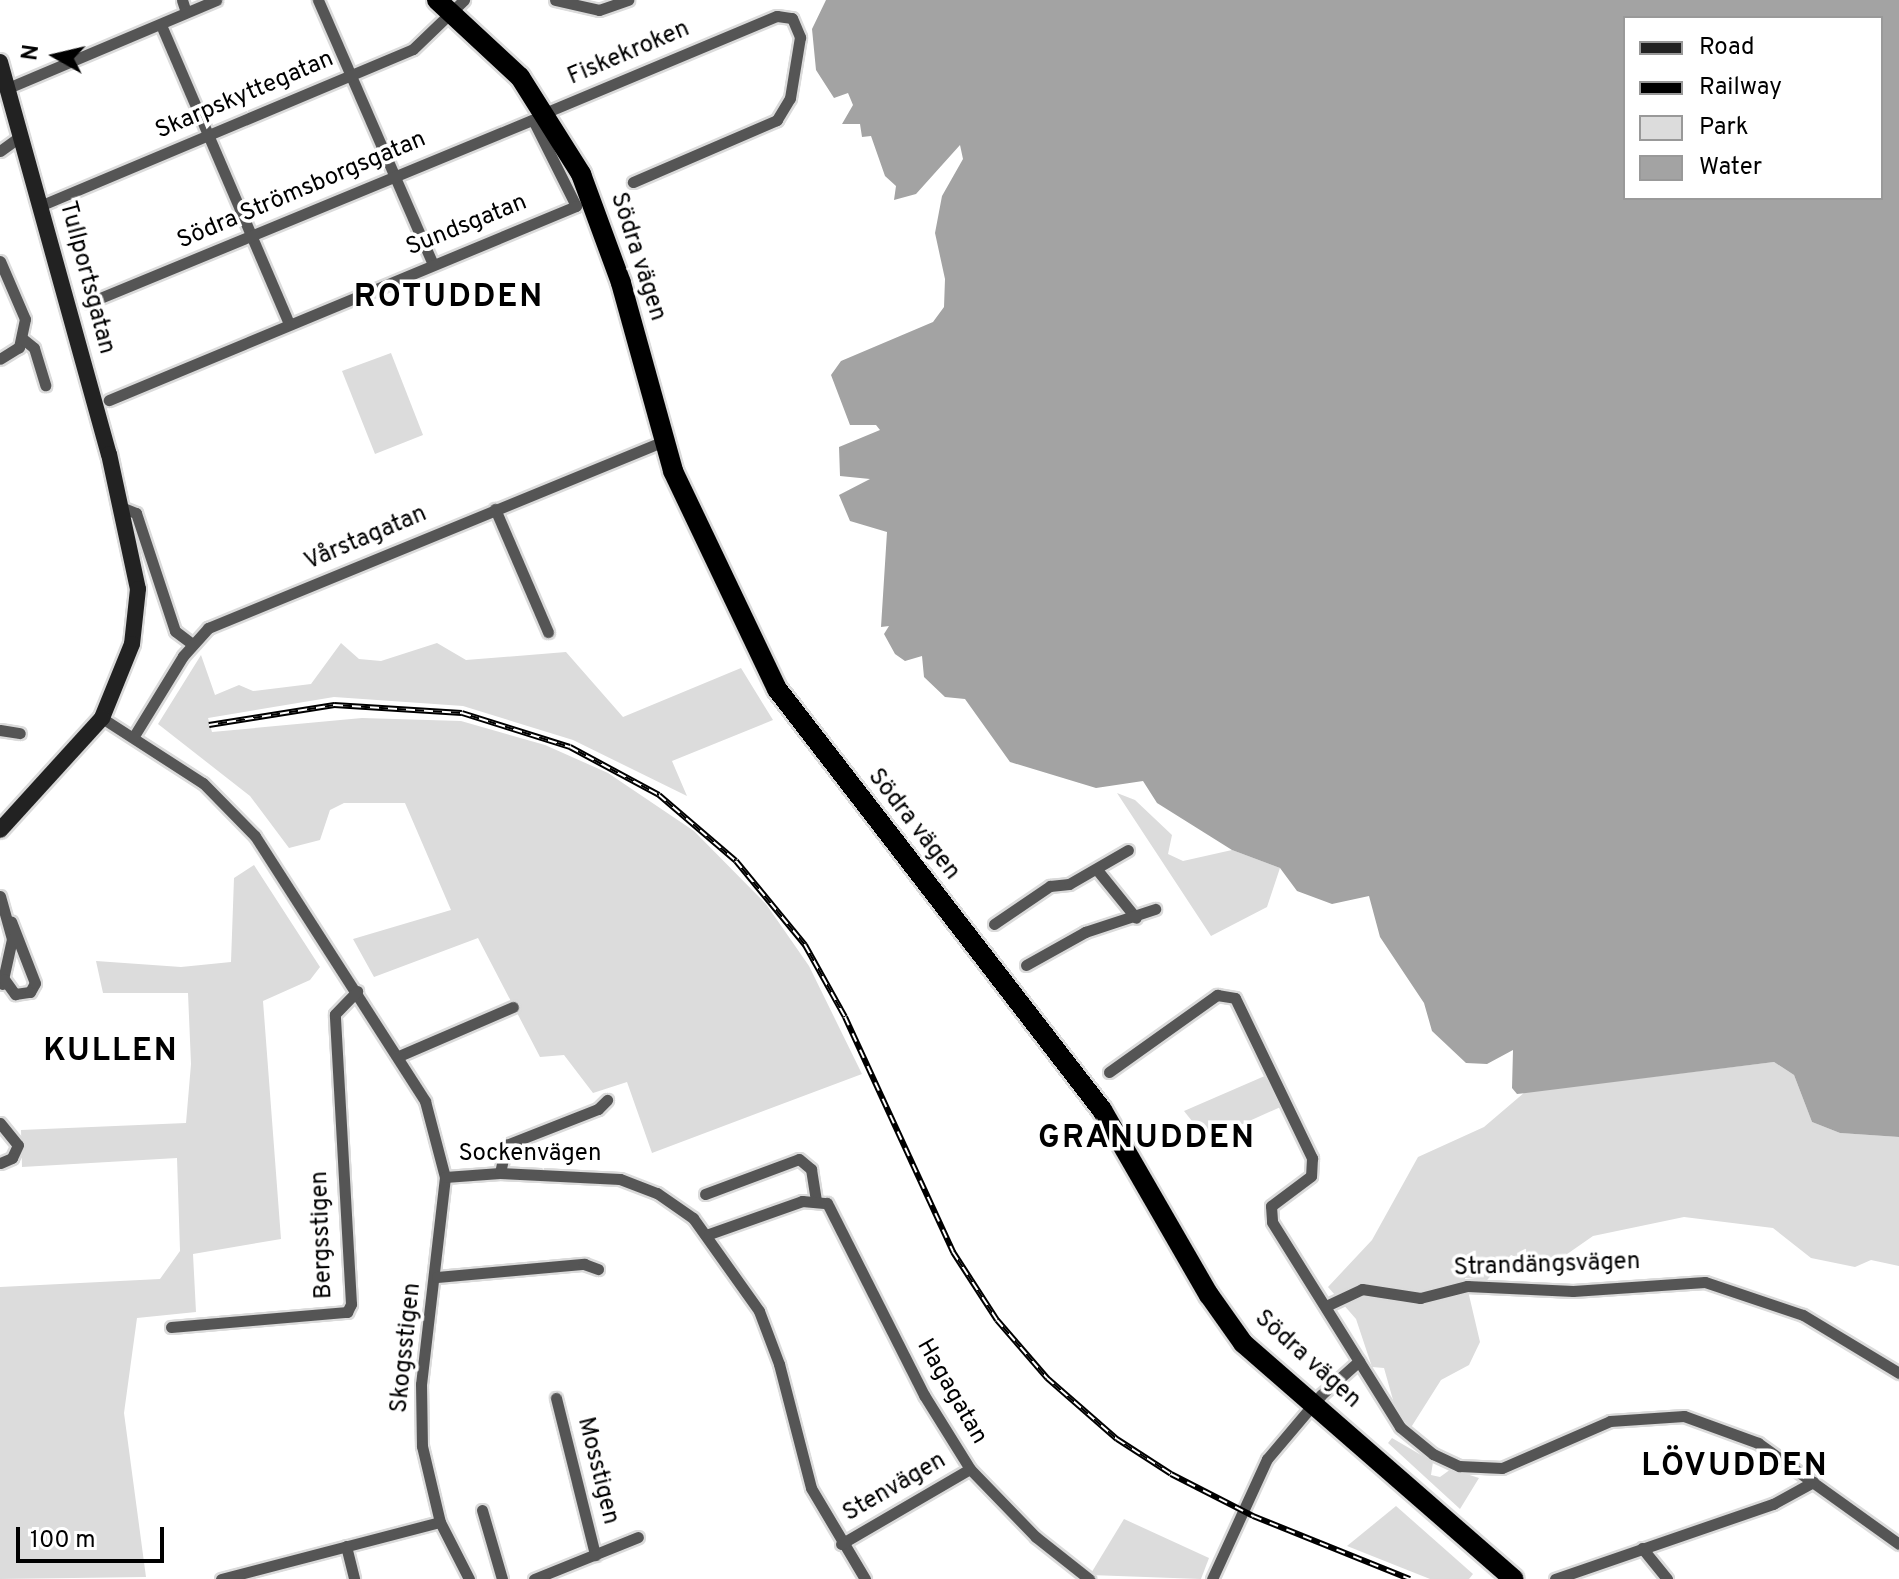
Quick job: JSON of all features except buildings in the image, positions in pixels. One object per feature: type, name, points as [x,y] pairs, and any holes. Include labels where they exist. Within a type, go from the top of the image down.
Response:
[{"type":"highway","name":"Södra vägen","points":[[437,0],[459,6],[520,77],[601,223],[681,493],[777,689],[1102,1110],[1209,1295],[1243,1343],[1514,1579]]},
{"type":"main road","name":"Tullportsgatan","points":[[0,62],[42,205],[123,508],[138,608],[134,633],[102,718]]},
{"type":"main road","points":[[0,830],[102,718]]},
{"type":"street","points":[[182,0],[186,12]]},
{"type":"street","points":[[8,88],[216,0]]},
{"type":"street","points":[[318,0],[433,264]]},
{"type":"street","points":[[555,0],[599,10],[628,0]]},
{"type":"street","name":"Skarpskyttegatan","points":[[42,205],[413,49],[459,6]]},
{"type":"street","name":"Fiskekroken","points":[[540,116],[777,16],[792,18],[800,37],[790,98],[777,120],[633,182]]},
{"type":"street","points":[[161,25],[249,237],[289,324]]},
{"type":"street","name":"Södra Strömsborgsgatan","points":[[88,303],[540,116]]},
{"type":"street","name":"Sundsgatan","points":[[109,400],[576,206],[540,116]]},
{"type":"street","points":[[0,151],[21,136]]},
{"type":"street","points":[[0,261],[18,294],[25,319],[23,339],[0,359]]},
{"type":"street","points":[[23,339],[34,348],[45,385]]},
{"type":"street","name":"Vårstagatan","points":[[134,736],[192,644],[208,628],[664,441]]},
{"type":"street","name":"Tullportsgatan","points":[[123,508],[136,513],[175,631],[192,644]]},
{"type":"street","points":[[495,509],[548,632]]},
{"type":"street","name":"Sockenvägen","points":[[102,718],[203,783],[235,813],[399,1056],[434,1123],[445,1177],[500,1173],[620,1179],[679,1207],[709,1234],[759,1311],[779,1364],[811,1488],[841,1544],[865,1579]]},
{"type":"street","points":[[0,730],[20,733]]},
{"type":"street","points":[[994,924],[1050,886],[1069,884],[1098,871],[1128,850]]},
{"type":"street","points":[[1098,871],[1136,918]]},
{"type":"street","points":[[0,896],[35,971],[35,983],[30,992],[15,994],[2,985],[11,921]]},
{"type":"street","points":[[1026,965],[1085,932],[1136,918],[1155,909]]},
{"type":"street","name":"Bergsstigen","points":[[171,1327],[347,1312],[351,1304],[335,1014],[357,991]]},
{"type":"street","points":[[1109,1072],[1217,995],[1235,998],[1312,1158],[1311,1176],[1277,1201],[1270,1214],[1412,1442],[1459,1466],[1520,1463],[1610,1421],[1665,1414],[1739,1433],[1899,1544]]},
{"type":"street","points":[[399,1056],[513,1007]]},
{"type":"street","points":[[500,1173],[506,1145],[598,1109],[607,1100]]},
{"type":"street","points":[[0,1123],[18,1145],[12,1158],[0,1163]]},
{"type":"street","name":"Hagagatan","points":[[705,1194],[799,1159],[811,1169],[816,1199],[834,1210],[916,1381],[970,1469],[1036,1537],[1089,1579]]},
{"type":"street","name":"Skogsstigen","points":[[440,1522],[424,1462],[420,1417],[437,1277],[445,1177]]},
{"type":"street","points":[[709,1234],[816,1199]]},
{"type":"street","points":[[437,1277],[584,1264],[598,1269]]},
{"type":"street","name":"Strandängsvägen","points":[[1326,1306],[1362,1289],[1420,1298],[1467,1286],[1573,1291],[1705,1282],[1803,1315],[1899,1373]]},
{"type":"street","points":[[1212,1579],[1263,1465],[1313,1403],[1359,1361]]},
{"type":"street","name":"Mosstigen","points":[[556,1398],[595,1555]]},
{"type":"street","name":"Stenvägen","points":[[841,1544],[970,1469]]},
{"type":"street","points":[[1555,1579],[1773,1504],[1813,1482]]},
{"type":"street","points":[[482,1510],[502,1579]]},
{"type":"street","points":[[221,1579],[440,1522],[469,1579]]},
{"type":"street","name":"Mosstigen","points":[[534,1579],[638,1537]]},
{"type":"street","points":[[346,1546],[354,1579]]},
{"type":"street","points":[[1642,1548],[1667,1579]]},
{"type":"green space","points":[[391,353],[423,435],[375,454],[342,371]]},
{"type":"green space","points":[[341,643],[359,659],[381,661],[437,643],[466,660],[566,652],[623,717],[741,668],[773,720],[672,761],[687,796],[573,740],[463,706],[334,697],[208,718],[212,732],[362,718],[461,721],[545,745],[608,773],[694,831],[766,904],[809,966],[862,1074],[652,1153],[627,1082],[593,1093],[564,1055],[540,1057],[478,938],[374,977],[353,939],[451,910],[405,803],[344,803],[330,810],[320,840],[289,848],[250,796],[158,724],[201,655],[215,695],[239,685],[253,691],[311,684]]},
{"type":"green space","points":[[1117,793],[1135,800],[1172,835],[1168,854],[1183,861],[1232,850],[1280,868],[1267,907],[1211,936]]},
{"type":"green space","points":[[254,865],[320,967],[310,980],[263,1001],[281,1239],[193,1254],[196,1312],[137,1318],[124,1413],[146,1577],[0,1579],[0,1287],[160,1279],[180,1251],[177,1158],[22,1167],[21,1130],[186,1123],[191,1064],[188,993],[103,993],[96,961],[181,967],[231,962],[234,878]]},
{"type":"green space","points":[[1774,1062],[1794,1075],[1812,1122],[1840,1133],[1899,1137],[1899,1266],[1871,1260],[1855,1267],[1811,1258],[1773,1228],[1684,1217],[1593,1236],[1537,1275],[1526,1261],[1511,1255],[1487,1280],[1465,1278],[1480,1342],[1469,1365],[1441,1380],[1410,1429],[1397,1414],[1384,1368],[1372,1367],[1356,1319],[1328,1287],[1372,1240],[1418,1157],[1484,1127],[1525,1092]]},
{"type":"green space","points":[[1267,1075],[1285,1105],[1207,1140],[1184,1111]]},
{"type":"green space","points":[[1392,1438],[1433,1462],[1431,1475],[1440,1477],[1451,1469],[1479,1478],[1460,1509],[1388,1443]]},
{"type":"green space","points":[[1396,1506],[1473,1574],[1469,1579],[1430,1579],[1347,1546]]},
{"type":"green space","points":[[1124,1519],[1209,1558],[1201,1579],[1090,1575]]},
{"type":"water","points":[[826,0],[1899,0],[1899,1137],[1840,1133],[1812,1122],[1794,1075],[1774,1062],[1517,1094],[1512,1088],[1513,1050],[1487,1064],[1466,1063],[1432,1031],[1424,1003],[1380,937],[1369,896],[1332,904],[1297,891],[1280,868],[1232,850],[1157,803],[1143,781],[1096,788],[1010,762],[965,699],[945,697],[924,677],[922,656],[905,661],[895,654],[884,634],[889,626],[881,627],[887,532],[850,521],[839,495],[870,479],[840,476],[839,447],[880,430],[876,425],[850,425],[831,375],[841,361],[933,322],[944,307],[945,279],[935,233],[942,196],[963,159],[960,145],[916,194],[894,200],[896,186],[885,176],[871,136],[862,137],[860,124],[842,124],[853,105],[848,93],[834,98],[816,70],[812,29]]},
{"type":"railway","points":[[209,725],[334,705],[462,713],[570,747],[659,795],[736,861],[805,945],[845,1017],[953,1252],[997,1320],[1047,1378],[1117,1439],[1171,1474],[1253,1516],[1410,1579]]},
{"type":"district","name":"ROTUDDEN","points":[[449,298]]},
{"type":"district","name":"KULLEN","points":[[111,1052]]},
{"type":"district","name":"GRANUDDEN","points":[[1147,1139]]},
{"type":"district","name":"LÖVUDDEN","points":[[1735,1467]]}]
